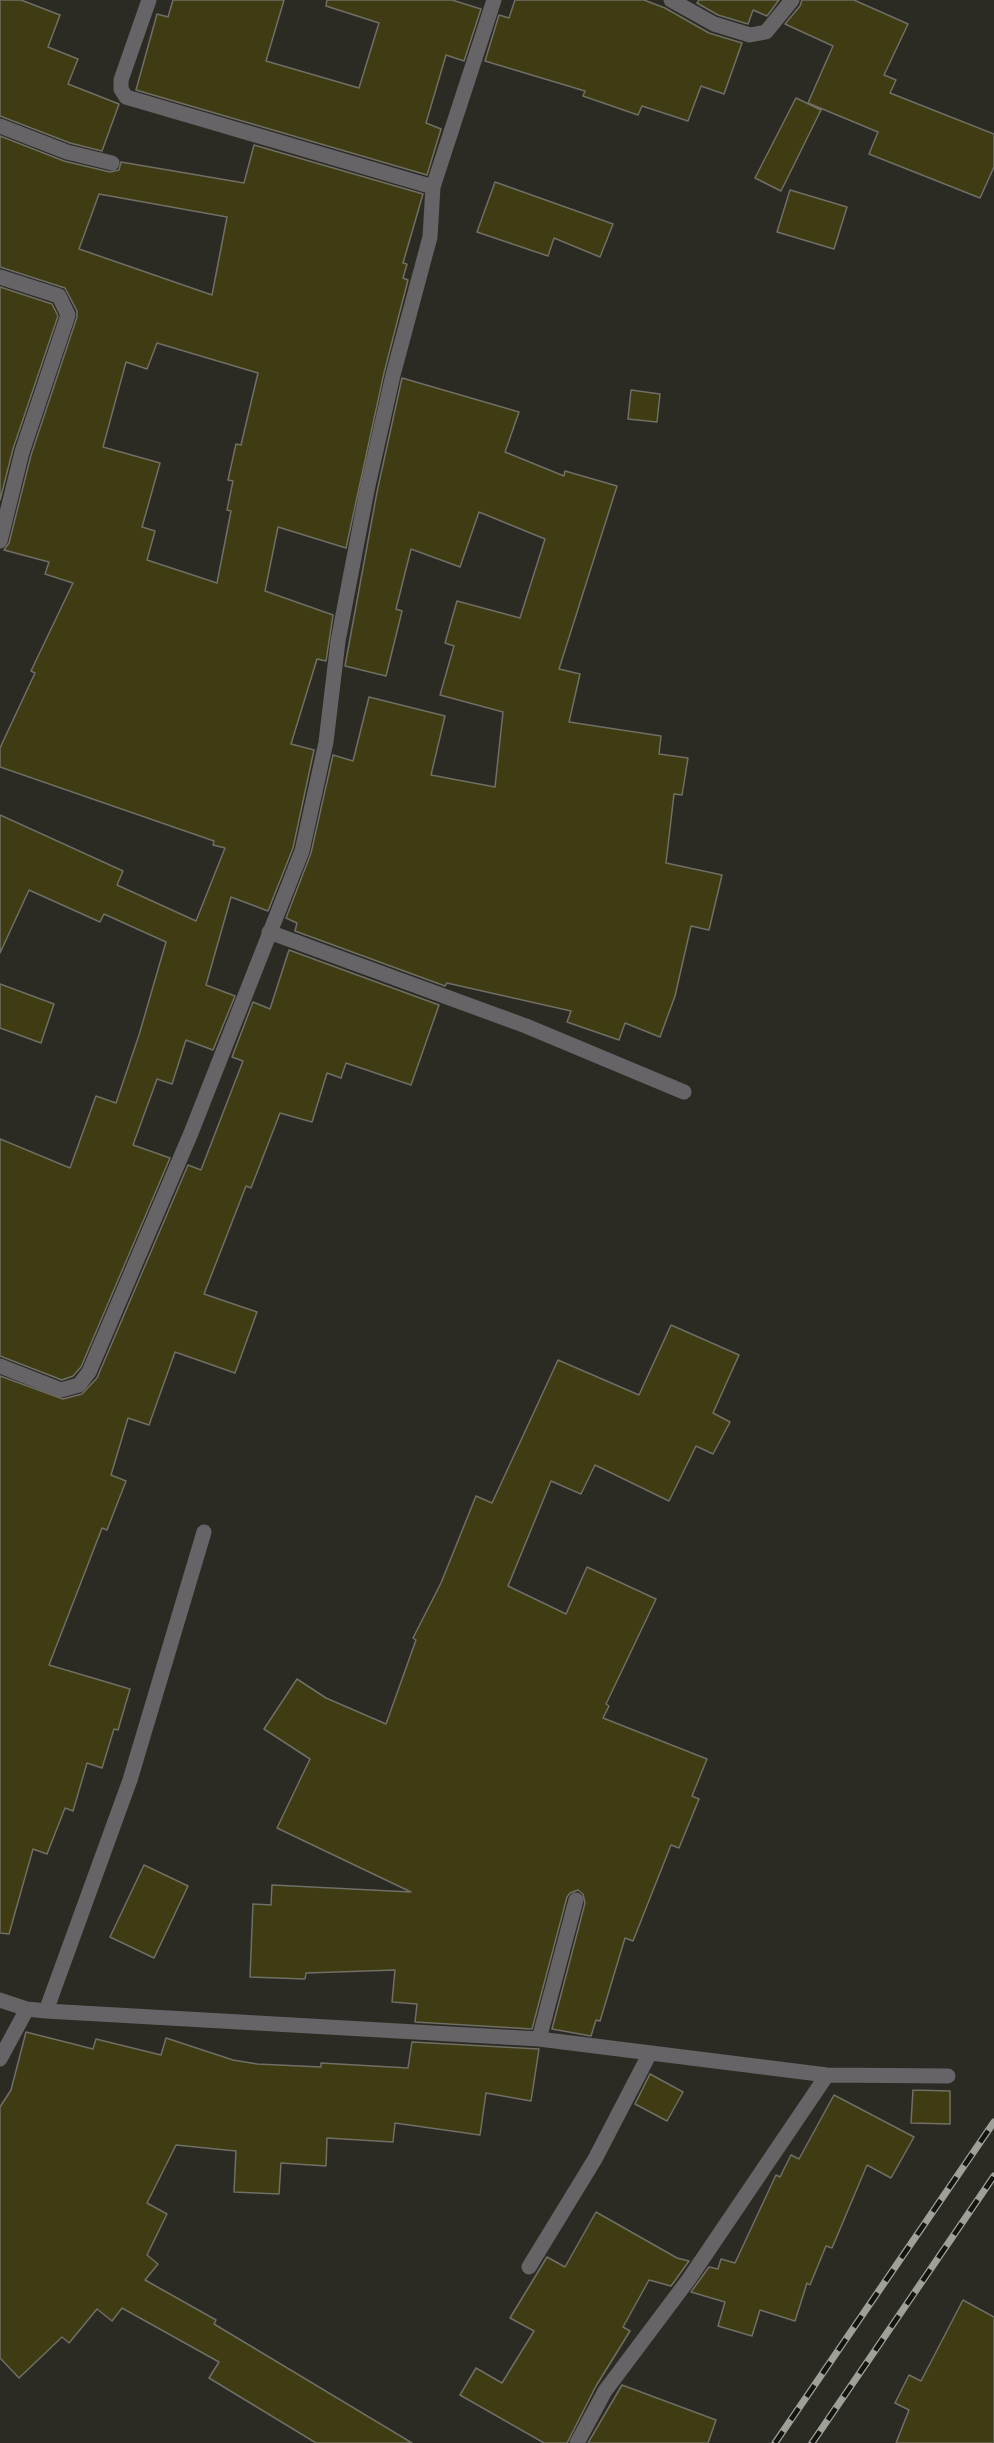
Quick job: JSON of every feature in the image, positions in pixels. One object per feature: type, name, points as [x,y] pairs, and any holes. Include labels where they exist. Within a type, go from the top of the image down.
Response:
[{"type":"street","points":[[149,0],[121,80],[121,89],[126,97],[433,187]]},
{"type":"street","points":[[0,1366],[61,1390],[79,1385],[89,1372],[190,1132],[302,851],[326,742],[340,629],[393,375],[430,237],[433,187],[494,0]]},
{"type":"street","points":[[671,0],[714,24],[750,35],[766,32],[792,0]]},
{"type":"street","points":[[0,126],[67,152],[112,163]]},
{"type":"street","points":[[0,277],[59,296],[68,315],[22,452],[0,541]]},
{"type":"street","points":[[269,932],[526,1026],[684,1092]]},
{"type":"street","points":[[46,2011],[130,1780],[204,1532]]},
{"type":"street","points":[[539,2040],[576,1900]]},
{"type":"street","points":[[0,2000],[27,2009],[46,2011],[539,2040],[827,2075],[948,2076]]},
{"type":"street","points":[[0,2059],[27,2009]]},
{"type":"street","points":[[529,2267],[595,2159],[650,2053]]},
{"type":"street","points":[[577,2443],[605,2391],[689,2279],[827,2075]]},
{"type":"building","points":[[0,0],[21,0],[60,15],[48,47],[78,59],[68,84],[119,104],[102,151],[70,143],[0,116]]},
{"type":"building","points":[[173,0],[284,0],[266,61],[359,88],[379,23],[326,6],[327,0],[452,0],[481,9],[464,61],[446,55],[426,123],[441,129],[427,175],[136,90],[157,14],[168,17]]},
{"type":"building","points":[[515,0],[644,0],[665,8],[709,33],[742,43],[724,94],[701,86],[688,121],[642,106],[638,115],[583,96],[585,91],[485,61],[499,15],[509,18]]},
{"type":"building","points":[[699,0],[779,0],[767,16],[753,10],[748,24],[718,15],[697,3]]},
{"type":"building","points":[[802,0],[854,0],[908,24],[884,75],[896,80],[890,93],[994,134],[994,167],[980,198],[869,154],[878,132],[808,103],[833,46],[785,24],[800,6]]},
{"type":"building","points":[[796,98],[821,110],[781,191],[755,178]]},
{"type":"building","points":[[0,136],[64,161],[110,172],[119,170],[121,162],[244,183],[254,145],[423,194],[403,263],[407,264],[403,278],[408,280],[384,373],[346,548],[278,527],[265,591],[333,615],[326,661],[317,659],[291,744],[314,750],[293,848],[268,911],[231,897],[206,985],[235,996],[213,1050],[186,1040],[172,1084],[157,1079],[133,1145],[170,1158],[81,1367],[73,1376],[62,1380],[0,1356],[0,1139],[70,1168],[96,1096],[116,1103],[166,942],[104,914],[100,922],[29,890],[0,953],[0,815],[123,871],[117,885],[196,921],[225,848],[213,845],[214,841],[0,767],[0,748],[35,673],[31,671],[73,583],[45,574],[49,562],[4,550],[9,543],[31,455],[77,317],[77,311],[65,288],[0,267]],"holes":[[[99,194],[227,217],[212,295],[79,249]],[[157,343],[258,373],[241,445],[236,444],[228,480],[233,481],[227,510],[231,511],[217,583],[147,560],[155,531],[142,527],[160,463],[103,447],[126,362],[147,369]]]},
{"type":"building","points":[[495,182],[613,224],[600,257],[554,238],[548,256],[477,232]]},
{"type":"building","points":[[790,190],[847,207],[834,249],[777,232]]},
{"type":"building","points":[[0,287],[52,304],[58,316],[13,449],[0,500]]},
{"type":"building","points":[[402,378],[519,412],[505,452],[564,476],[565,471],[617,486],[559,669],[580,674],[569,722],[661,736],[659,754],[688,758],[682,795],[674,794],[666,863],[722,875],[709,930],[691,926],[675,996],[660,1037],[625,1023],[619,1040],[567,1022],[571,1011],[447,983],[445,986],[295,931],[297,923],[286,918],[311,853],[333,755],[353,761],[369,697],[445,716],[431,775],[495,787],[503,712],[440,695],[454,646],[445,643],[457,601],[520,618],[545,539],[479,512],[460,567],[411,549],[396,609],[402,611],[386,676],[345,666],[377,492]]},
{"type":"building","points":[[631,390],[660,394],[657,422],[628,419]]},
{"type":"building","points":[[289,950],[439,1005],[411,1085],[346,1063],[341,1078],[327,1073],[312,1122],[280,1113],[251,1188],[246,1186],[204,1294],[257,1312],[235,1373],[175,1352],[149,1425],[128,1418],[111,1475],[126,1481],[107,1530],[102,1528],[49,1665],[130,1689],[118,1730],[114,1729],[102,1768],[87,1763],[73,1811],[65,1808],[47,1854],[33,1849],[9,1934],[0,1933],[0,1376],[63,1399],[82,1394],[97,1378],[188,1165],[201,1170],[243,1061],[232,1057],[253,1002],[270,1009]]},
{"type":"building","points":[[0,984],[54,1004],[41,1043],[0,1028]]},
{"type":"building","points":[[671,1325],[739,1355],[713,1413],[730,1422],[713,1454],[696,1446],[669,1501],[595,1465],[581,1494],[551,1481],[508,1586],[566,1614],[587,1567],[656,1599],[606,1704],[609,1706],[603,1718],[707,1759],[692,1796],[699,1799],[679,1848],[671,1845],[633,1941],[625,1938],[600,2021],[596,2020],[591,2036],[552,2029],[585,1903],[583,1894],[578,1890],[567,1897],[532,2029],[415,2022],[417,2004],[392,2002],[395,1970],[306,1973],[305,1979],[250,1977],[253,1904],[271,1905],[272,1885],[411,1892],[277,1828],[310,1759],[264,1729],[297,1679],[326,1698],[386,1724],[416,1640],[413,1638],[441,1583],[476,1496],[492,1503],[558,1360],[639,1395]]},
{"type":"building","points":[[144,1865],[188,1886],[154,1958],[110,1937]]},
{"type":"building","points":[[26,2032],[93,2049],[96,2039],[161,2055],[166,2038],[233,2060],[257,2064],[321,2067],[321,2063],[408,2068],[412,2042],[539,2049],[531,2101],[486,2093],[480,2135],[395,2123],[393,2142],[327,2138],[326,2166],[281,2163],[279,2194],[234,2192],[236,2151],[176,2145],[147,2203],[167,2214],[147,2255],[158,2264],[145,2280],[216,2320],[214,2324],[412,2443],[316,2443],[209,2378],[219,2362],[122,2308],[112,2321],[97,2309],[69,2343],[62,2337],[19,2378],[0,2358],[0,2107],[11,2090]]},
{"type":"building","points":[[650,2074],[683,2092],[667,2121],[635,2104]]},
{"type":"building","points":[[913,2090],[950,2091],[950,2124],[911,2123]]},
{"type":"building","points":[[834,2095],[914,2137],[891,2178],[867,2165],[832,2248],[826,2246],[810,2285],[807,2283],[795,2321],[760,2310],[752,2336],[718,2326],[725,2302],[691,2292],[709,2267],[718,2269],[721,2259],[735,2263],[776,2175],[780,2177],[791,2155],[799,2159]]},
{"type":"building","points":[[596,2212],[677,2258],[689,2261],[671,2286],[649,2280],[623,2327],[630,2331],[596,2386],[567,2443],[544,2443],[460,2395],[476,2368],[502,2383],[534,2331],[510,2318],[547,2257],[565,2267]]},
{"type":"building","points":[[963,2300],[994,2317],[994,2443],[896,2443],[909,2410],[895,2403],[909,2375],[921,2381]]},
{"type":"building","points":[[622,2385],[716,2420],[708,2443],[588,2443]]},
{"type":"railway","points":[[775,2443],[994,2122]]},
{"type":"railway","points":[[812,2443],[994,2176]]}]
